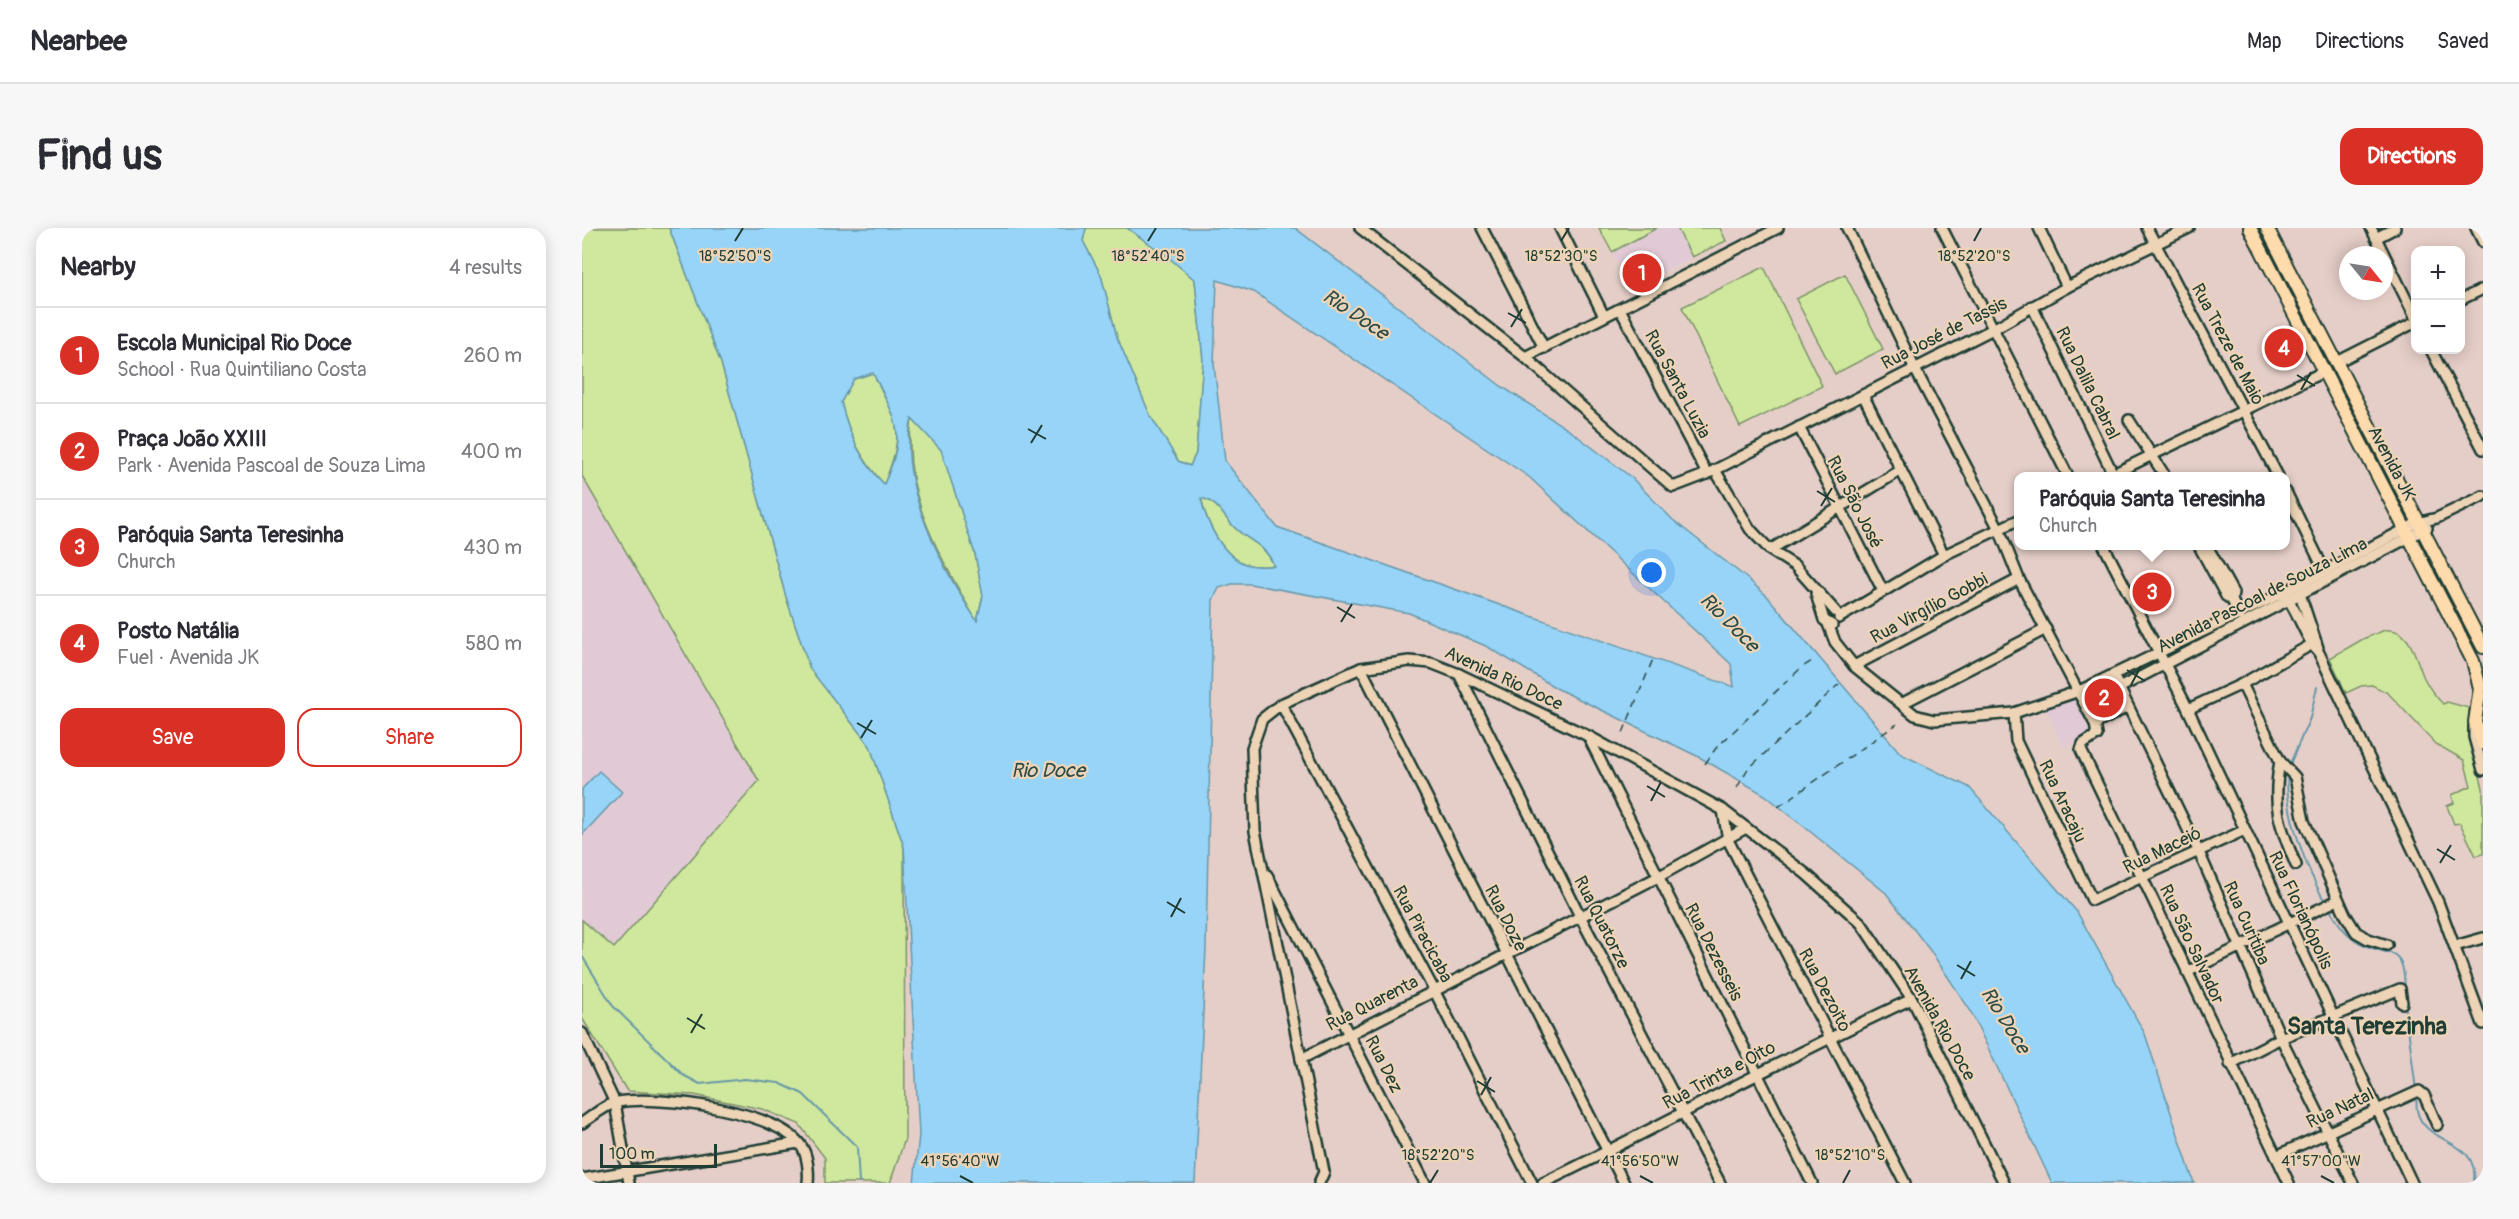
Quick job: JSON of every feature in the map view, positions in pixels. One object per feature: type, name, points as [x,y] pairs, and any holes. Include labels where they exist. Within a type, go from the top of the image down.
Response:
[{"type":"main road","name":"Avenida JK","points":[[2250,228],[2323,372],[2483,647]]},
{"type":"main road","name":"Avenida JK","points":[[2267,228],[2335,363],[2473,661],[2480,688],[2475,722]]},
{"type":"main road","points":[[2475,722],[2483,743]]},
{"type":"street","points":[[1482,228],[1544,348]]},
{"type":"street","points":[[1560,228],[1604,316]]},
{"type":"street","points":[[1525,357],[1778,228]]},
{"type":"street","points":[[1847,228],[1914,367],[1999,529],[2019,579],[2095,724],[2127,706]]},
{"type":"street","points":[[1942,228],[2065,472]]},
{"type":"street","points":[[2039,228],[2067,287]]},
{"type":"street","name":"Rua Treze de Maio","points":[[2147,228],[2244,408],[2276,472]]},
{"type":"street","name":"Rua José de Tassis","points":[[1711,472],[1914,367],[1993,329],[2067,287],[2189,228]]},
{"type":"street","points":[[2371,228],[2411,312]]},
{"type":"street","points":[[2376,238],[2395,228]]},
{"type":"street","points":[[2476,228],[2483,242]]},
{"type":"street","points":[[1366,230],[1525,357],[1673,487],[1711,472],[1750,529],[1770,550],[1795,566],[1837,615],[1836,623],[1828,624]]},
{"type":"street","points":[[2465,298],[2483,289]]},
{"type":"street","name":"Rua Dalila Cabral","points":[[2032,306],[2110,472]]},
{"type":"street","name":"Rua Santa Luzia","points":[[1620,309],[1711,472]]},
{"type":"street","points":[[2335,363],[2411,323]]},
{"type":"street","points":[[2433,354],[2483,449]]},
{"type":"street","points":[[2118,472],[2154,456],[2244,408],[2323,372]]},
{"type":"street","points":[[1863,394],[1944,555]]},
{"type":"street","points":[[2129,420],[2162,472]]},
{"type":"street","name":"Rua São José","points":[[1799,427],[1883,591]]},
{"type":"street","points":[[1770,550],[1901,470]]},
{"type":"street","name":"Avenida Pascoal de Souza Lima","points":[[2119,688],[2243,623],[2286,596],[2483,496]]},
{"type":"street","points":[[2290,500],[2327,575]]},
{"type":"street","points":[[1837,615],[1944,555],[2014,522]]},
{"type":"street","name":"Rua Florianópolis","points":[[2105,550],[2166,662],[2412,1183]]},
{"type":"street","points":[[2201,550],[2226,596],[2232,600],[2243,623]]},
{"type":"street","points":[[2209,550],[2233,593],[2232,600]]},
{"type":"street","name":"Avenida Pascoal de Souza Lima","points":[[1903,704],[1915,715],[1934,720],[2014,712],[2079,691],[2238,612],[2286,596],[2300,594],[2327,575]]},
{"type":"street","name":"Rua Virgílio Gobbi","points":[[1854,666],[2019,579]]},
{"type":"street","points":[[1814,589],[1824,614],[1824,620],[1835,642],[1854,666],[1903,704],[2046,629]]},
{"type":"street","points":[[2300,594],[2314,644]]},
{"type":"street","points":[[2286,596],[2319,653],[2438,902],[2483,1024]]},
{"type":"street","points":[[1824,614],[1831,610],[1837,615]]},
{"type":"street","points":[[2188,709],[2242,684],[2314,644]]},
{"type":"street","name":"Avenida Rio Doce","points":[[1330,1183],[1324,1172],[1255,831],[1252,748],[1262,718],[1281,704],[1361,668],[1409,662],[1431,663],[1459,674],[1588,736],[1723,810],[1806,874],[1861,923],[1912,999],[2004,1183]]},
{"type":"street","name":"Rua Doze","points":[[1361,668],[1624,1183]]},
{"type":"street","name":"Rua Quatorze","points":[[1459,674],[1580,916],[1720,1183]]},
{"type":"street","name":"Rua Curitiba","points":[[2113,675],[2198,850],[2281,1038],[2352,1183]]},
{"type":"street","points":[[2242,684],[2280,761],[2295,777],[2304,821],[2338,900],[2356,932],[2368,939],[2387,945]]},
{"type":"street","name":"Rua Piracicaba","points":[[1281,704],[1434,990],[1532,1183]]},
{"type":"street","name":"Rua Aracaju","points":[[2014,712],[2016,741],[2092,900]]},
{"type":"street","points":[[2475,722],[2474,737],[2483,770]]},
{"type":"street","name":"Rua São Salvador","points":[[2095,724],[2097,735],[2083,744],[2081,750],[2289,1183]]},
{"type":"street","name":"Rua Dezesseis","points":[[1588,736],[1812,1183]]},
{"type":"street","points":[[2280,761],[2275,789],[2277,809],[2283,834],[2296,865]]},
{"type":"street","name":"Rua Dezoito","points":[[1723,810],[1728,840],[1905,1183]]},
{"type":"street","name":"Rua Quarenta","points":[[1301,1059],[1350,1032],[1658,878],[1746,828]]},
{"type":"street","name":"Rua Maceió","points":[[2092,900],[2245,830]]},
{"type":"street","name":"Rua Dez","points":[[1262,865],[1350,1032],[1425,1183]]},
{"type":"street","points":[[2187,972],[2338,900]]},
{"type":"street","points":[[2455,946],[2483,938]]},
{"type":"street","points":[[2230,1064],[2281,1038],[2401,990],[2402,1003]]},
{"type":"street","name":"Rua Trinta e Oito","points":[[1543,1183],[1684,1113],[1757,1072],[1912,999]]},
{"type":"street","points":[[582,1033],[615,1103],[628,1178]]},
{"type":"street","name":"Rua Natal","points":[[2276,1156],[2419,1091],[2424,1095],[2437,1125]]},
{"type":"street","points":[[582,1122],[615,1103],[642,1099],[694,1104],[744,1113],[781,1129],[798,1143],[804,1150],[808,1183]]},
{"type":"street","points":[[588,1180],[628,1178],[798,1143]]},
{"type":"street","points":[[1319,1183],[1324,1172]]},
{"type":"shaded area","points":[[1657,228],[1677,228],[1692,257],[1631,289],[1612,252]]},
{"type":"shaded area","points":[[582,476],[759,781],[614,948],[582,920]]},
{"type":"shaded area","points":[[2076,693],[2093,733],[2063,748],[2045,705]]},
{"type":"green space","points":[[582,228],[669,228],[721,363],[786,597],[810,669],[870,746],[904,847],[905,1139],[890,1183],[825,1183],[825,1158],[799,1124],[762,1109],[694,1095],[627,1091],[582,1018],[582,920],[614,948],[759,781],[582,476]]},
{"type":"green space","points":[[1086,228],[1127,228],[1167,256],[1195,280],[1203,360],[1196,453],[1190,466],[1178,461],[1150,415],[1117,337],[1101,275],[1083,241]]},
{"type":"green space","points":[[1599,228],[1657,228],[1612,252]]},
{"type":"green space","points":[[1677,228],[1720,228],[1726,241],[1692,257]]},
{"type":"green space","points":[[1764,267],[1822,386],[1740,427],[1682,307]]},
{"type":"green space","points":[[1845,274],[1883,349],[1835,374],[1796,299]]},
{"type":"green space","points":[[873,373],[896,427],[895,450],[884,484],[857,446],[841,402],[854,379]]},
{"type":"green space","points":[[912,419],[941,449],[975,554],[983,596],[977,622],[938,550],[918,500],[912,474],[910,447]]},
{"type":"green space","points":[[1201,497],[1216,506],[1233,526],[1261,547],[1274,566],[1249,565],[1231,555],[1217,538]]},
{"type":"green space","points":[[2385,630],[2394,630],[2407,639],[2426,682],[2443,704],[2447,702],[2469,708],[2468,729],[2483,788],[2483,854],[2476,856],[2460,823],[2454,824],[2447,806],[2454,803],[2452,795],[2471,786],[2464,760],[2436,744],[2388,693],[2372,685],[2361,686],[2346,693],[2330,658],[2363,639]]},
{"type":"green space","points":[[2110,678],[2123,705],[2097,718],[2084,691]]},
{"type":"water","name":"Rio Doce","points":[[669,228],[1086,228],[1083,241],[1101,275],[1117,337],[1150,415],[1178,461],[1190,466],[1196,453],[1203,360],[1195,280],[1167,256],[1127,228],[1295,228],[1501,386],[1572,432],[1632,478],[1673,520],[1767,596],[1901,754],[1969,787],[2077,912],[2145,1034],[2194,1183],[2052,1183],[1970,1010],[1932,953],[1886,893],[1765,795],[1699,757],[1556,688],[1488,647],[1409,613],[1250,584],[1232,584],[1219,588],[1213,600],[1206,948],[1195,1183],[914,1183],[919,1135],[904,847],[870,746],[810,669],[786,597],[721,363]],"holes":[[[1217,280],[1254,292],[1529,477],[1731,664],[1734,687],[1277,527],[1225,461],[1214,364]],[[873,373],[893,415],[897,438],[896,451],[884,484],[862,456],[844,414],[841,402],[854,379]],[[912,419],[941,450],[975,554],[983,596],[977,621],[950,577],[926,524],[911,470],[909,444]],[[1201,498],[1215,505],[1238,531],[1266,553],[1274,566],[1249,565],[1231,555],[1217,538],[1207,518]]]},
{"type":"water","points":[[599,771],[622,792],[582,835],[582,789]]},
{"type":"waterway","points":[[2289,766],[2310,718],[2317,687]]},
{"type":"waterway","points":[[2288,774],[2289,805],[2298,840],[2325,902]]},
{"type":"waterway","points":[[2328,907],[2343,929],[2355,940],[2397,957],[2404,975],[2405,992]]},
{"type":"waterway","points":[[582,956],[613,1006],[683,1075],[700,1084],[745,1079],[779,1083],[803,1094],[857,1147],[859,1183]]},
{"type":"waterway","points":[[2405,1004],[2416,1090]]},
{"type":"waterway","points":[[2416,1096],[2417,1110],[2422,1122],[2469,1157],[2474,1168],[2474,1183]]},
{"type":"ferry route","points":[[1623,733],[1653,659]]},
{"type":"ferry route","points":[[1705,764],[1716,748],[1801,668],[1815,659]]},
{"type":"ferry route","points":[[1737,788],[1747,770],[1839,684]]},
{"type":"ferry route","points":[[1778,807],[1897,724]]},
{"type":"place","name":"Escola Municipal Rio Doce","points":[[1642,273]]},
{"type":"place","name":"Posto Natália","points":[[2284,348]]},
{"type":"place","name":"Paróquia Santa Teresinha","points":[[2152,592]]},
{"type":"place","name":"Praça João XXIII","points":[[2104,698]]},
{"type":"district","name":"Santa Terezinha","points":[[2367,1026]]}]
